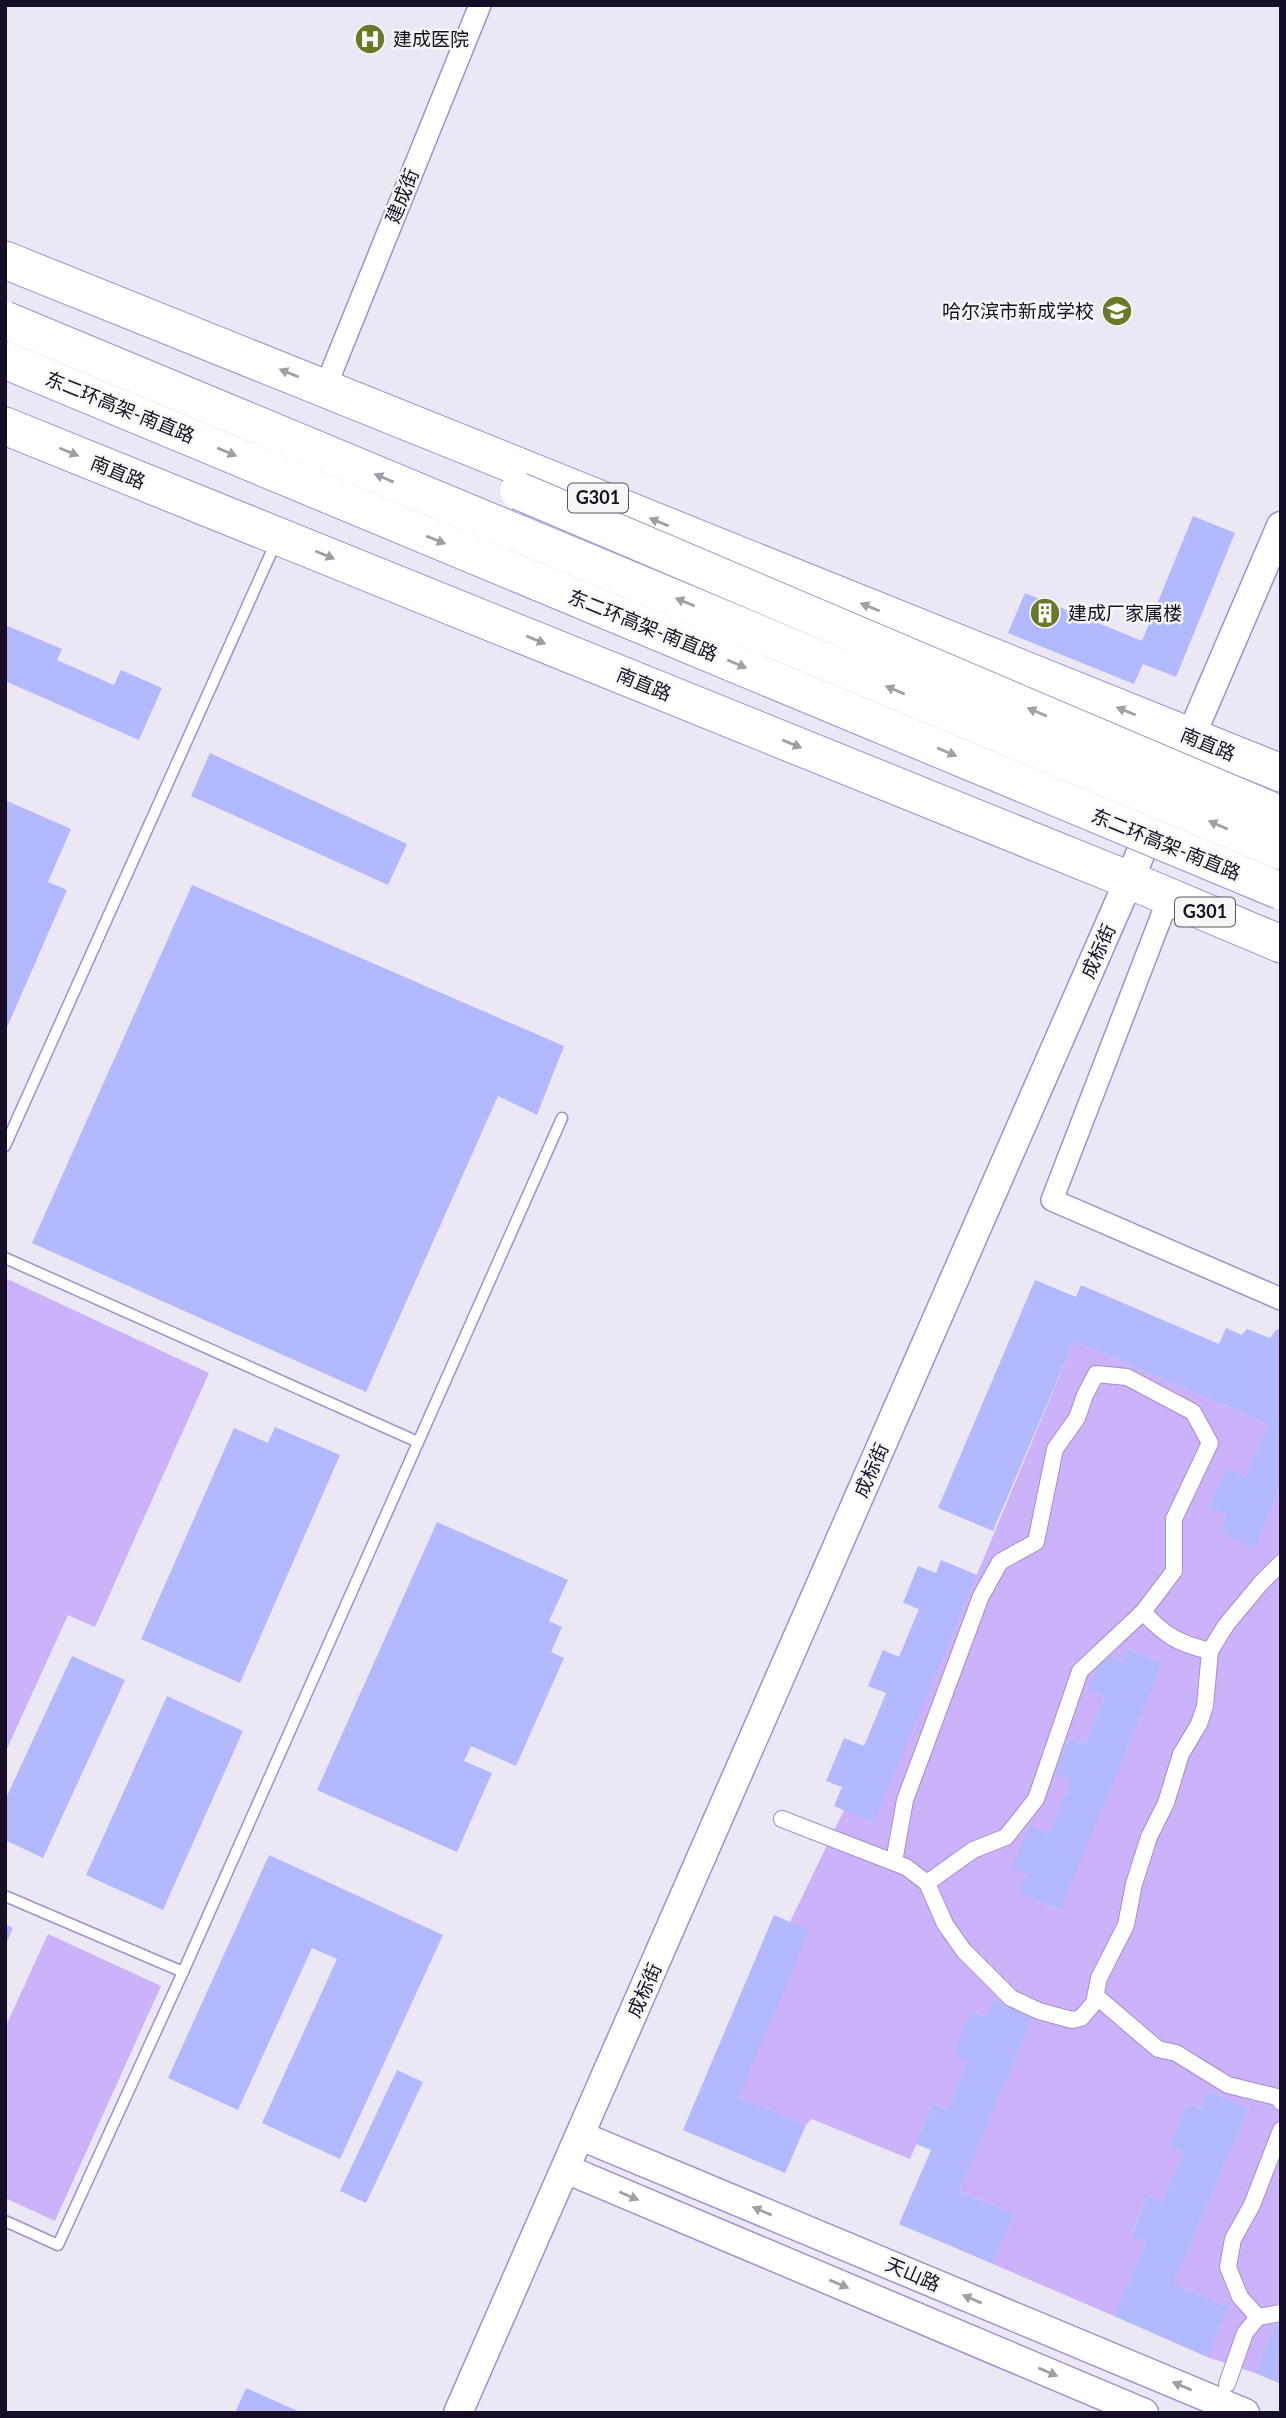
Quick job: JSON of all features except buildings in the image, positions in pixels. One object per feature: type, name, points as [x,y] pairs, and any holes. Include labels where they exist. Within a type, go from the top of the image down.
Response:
[{"type":"highway","name":"南直路","points":[[5,260],[1281,773]]},
{"type":"highway","name":"东二环高架-南直路","points":[[5,320],[1281,851]]},
{"type":"highway","name":"东二环高架-南直路","points":[[5,360],[1281,891]]},
{"type":"highway","points":[[336,392],[519,491],[1281,815]]},
{"type":"highway","name":"南直路","points":[[5,426],[1129,880],[1281,944]]},
{"type":"highway","points":[[1169,897],[1230,902],[1281,921]]},
{"type":"street","name":"建成街","points":[[336,392],[480,5]]},
{"type":"street","name":"成标街","points":[[458,2413],[1129,880],[1281,526]]},
{"type":"street","points":[[1169,897],[1052,1200],[1281,1299]]},
{"type":"street","points":[[895,1856],[905,1800],[981,1596],[1000,1562],[1036,1542],[1055,1449],[1077,1418],[1096,1374],[1127,1377],[1193,1412],[1210,1443],[1174,1518],[1174,1571],[1143,1612],[1080,1671],[1036,1799],[1006,1837],[973,1850],[927,1883]]},
{"type":"street","points":[[782,1819],[906,1867],[927,1883],[945,1924],[964,1951],[1011,1998],[1039,2011],[1072,2020],[1082,2018],[1094,2003],[1099,1978],[1125,1925],[1134,1884],[1149,1837],[1166,1803],[1181,1754],[1199,1724],[1205,1706],[1210,1651],[1226,1625],[1281,1563]]},
{"type":"street","points":[[1143,1612],[1162,1633],[1188,1646],[1210,1651]]},
{"type":"street","points":[[1096,1996],[1158,2049],[1176,2053],[1228,2085],[1277,2097],[1281,2102]]},
{"type":"street","points":[[1258,2317],[1240,2297],[1228,2267],[1233,2239],[1252,2206],[1281,2130]]},
{"type":"street","name":"天山路","points":[[581,2136],[1245,2413]]},
{"type":"street","name":"天山路","points":[[566,2169],[1144,2413]]},
{"type":"street","points":[[1227,2384],[1245,2333],[1258,2317],[1281,2313]]},
{"type":"lane","points":[[5,1146],[279,537]]},
{"type":"lane","points":[[5,2221],[58,2245],[183,1972],[562,1118]]},
{"type":"lane","points":[[5,1258],[418,1442]]},
{"type":"lane","points":[[5,1896],[183,1972]]},
{"type":"shaded area","points":[[5,1278],[209,1373],[95,1627],[68,1615],[5,1753]]},
{"type":"shaded area","points":[[1074,1341],[1268,1424],[1246,1476],[1226,1468],[1209,1508],[1226,1515],[1219,1532],[1255,1547],[1281,1485],[1281,2329],[1275,2327],[1255,2373],[1207,2357],[1229,2307],[1174,2283],[1249,2108],[1209,2091],[1201,2109],[1187,2104],[1169,2146],[1183,2152],[1162,2202],[1148,2196],[1131,2235],[1146,2242],[1114,2316],[993,2264],[1014,2214],[959,2191],[1034,2016],[994,1999],[986,2017],[973,2011],[968,2060],[947,2110],[933,2104],[910,2159],[812,2119],[806,2125],[739,2097],[790,1922],[844,1810],[874,1822]],"holes":[[[1127,1648],[1163,1663],[1059,1910],[1020,1893],[1027,1875],[1030,1826],[1049,1834],[1071,1780],[1054,1773],[1069,1738],[1085,1744],[1105,1697],[1089,1690],[1104,1653],[1122,1661]]]},
{"type":"shaded area","points":[[48,1934],[161,1986],[55,2221],[5,2198],[5,2028]]},
{"type":"place","name":"建成医院","points":[[370,39]]},
{"type":"place","name":"哈尔滨市新成学校","points":[[1117,311]]},
{"type":"place","name":"建成厂家属楼","points":[[1045,613]]}]
